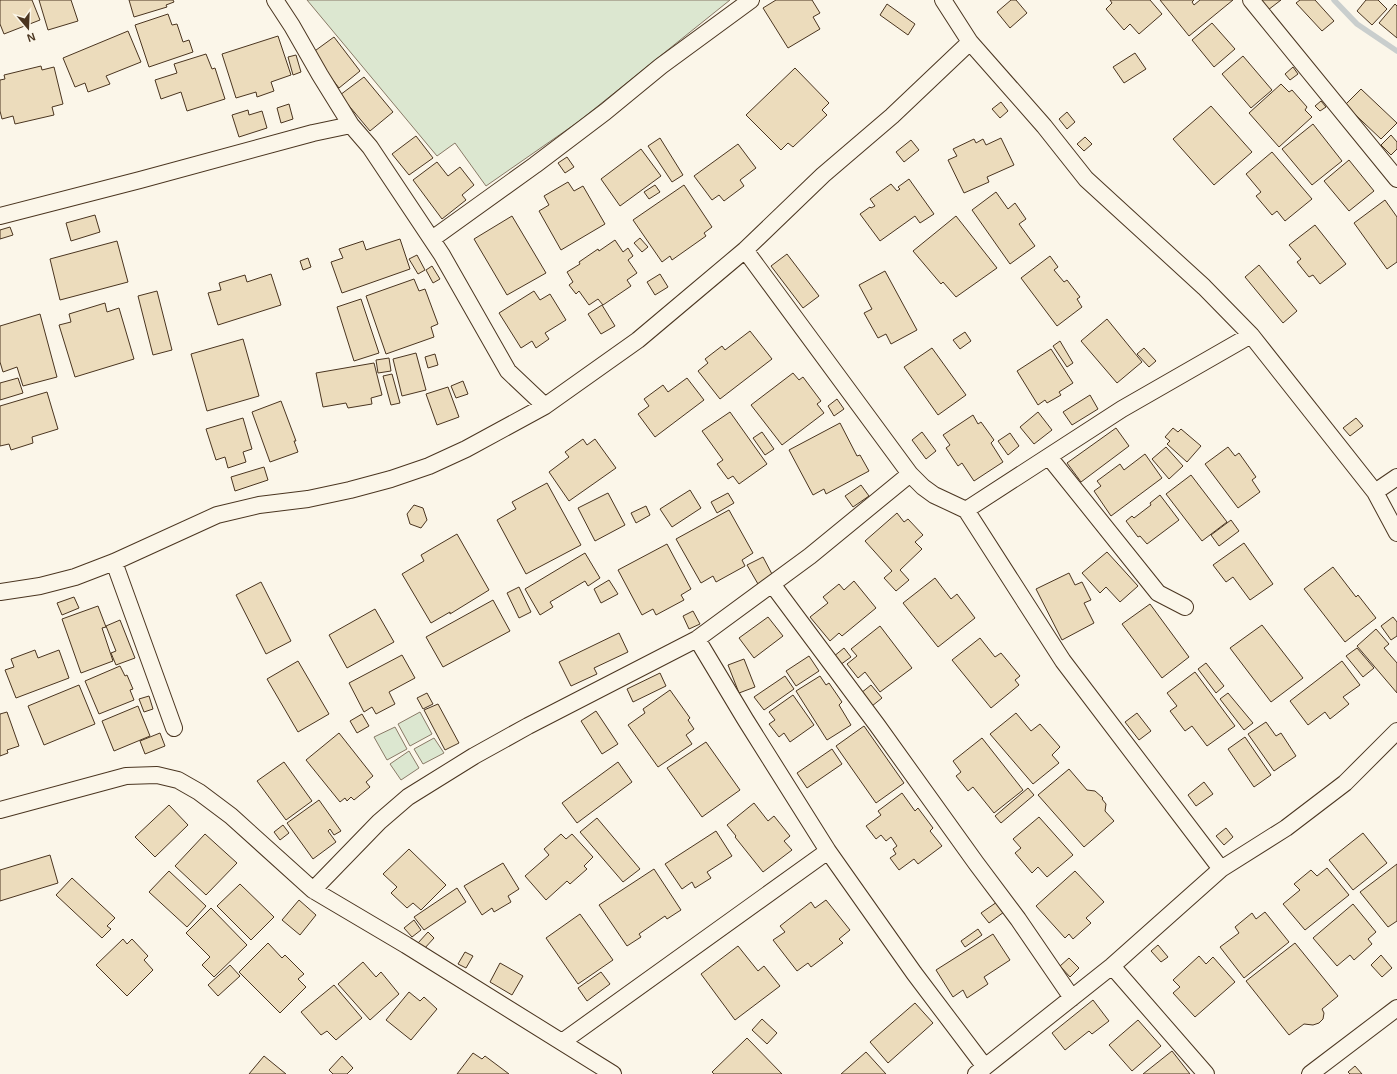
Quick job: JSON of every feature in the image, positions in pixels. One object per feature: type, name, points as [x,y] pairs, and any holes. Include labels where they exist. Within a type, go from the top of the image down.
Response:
[{"type":"street","points":[[276,0],[351,125],[370,147],[432,239],[508,371],[545,406]]},
{"type":"street","points":[[432,239],[586,127],[662,66],[751,0]]},
{"type":"street","points":[[943,0],[970,42],[1034,115],[1086,179],[1204,287],[1251,335],[1375,492],[1397,533]]},
{"type":"street","points":[[1251,0],[1397,179]]},
{"type":"street","points":[[0,592],[40,586],[74,577],[114,562],[217,515],[258,505],[308,499],[391,479],[429,466],[480,442],[545,406],[638,340],[746,250],[823,175],[892,116],[970,42]]},
{"type":"street","points":[[1,213],[140,180],[313,133],[351,125]]},
{"type":"street","points":[[746,250],[910,474],[923,487],[934,495],[966,510],[1063,661],[1221,869]]},
{"type":"street","points":[[966,510],[1122,409],[1251,335]]},
{"type":"street","points":[[1049,456],[1158,593],[1185,607]]},
{"type":"street","points":[[313,890],[380,822],[408,797],[441,775],[528,726],[697,639],[810,556],[910,474]]},
{"type":"street","points":[[1375,492],[1397,477]]},
{"type":"street","points":[[114,562],[174,728]]},
{"type":"street","points":[[772,584],[877,725],[976,864],[1018,919],[1072,998]]},
{"type":"street","points":[[697,639],[745,719],[828,851],[980,1070],[1112,966],[1221,869],[1286,828],[1346,783],[1397,731]]},
{"type":"street","points":[[0,810],[126,776],[156,775],[178,780],[199,792],[231,816],[313,890],[613,1074]]},
{"type":"street","points":[[562,1042],[828,851]]},
{"type":"street","points":[[1112,966],[1206,1074]]},
{"type":"street","points":[[1310,1074],[1397,1008]]},
{"type":"green space","points":[[307,0],[730,0],[578,122],[486,186],[455,143],[437,156]]},
{"type":"green space","points":[[420,712],[432,734],[410,746],[398,724]]},
{"type":"green space","points":[[395,727],[407,749],[387,760],[374,737]]},
{"type":"green space","points":[[434,738],[444,753],[423,764],[414,749]]},
{"type":"green space","points":[[409,751],[419,768],[401,780],[390,764]]},
{"type":"building","points":[[0,0],[32,0],[40,20],[4,34],[0,24]]},
{"type":"building","points":[[39,0],[71,0],[78,21],[48,30]]},
{"type":"building","points":[[129,0],[173,0],[174,2],[166,5],[167,7],[134,17]]},
{"type":"building","points":[[776,0],[812,0],[820,13],[813,17],[820,29],[788,48],[763,8]]},
{"type":"building","points":[[1011,0],[1016,0],[1027,13],[1010,28],[997,12]]},
{"type":"building","points":[[1110,0],[1150,0],[1162,14],[1139,34],[1130,24],[1124,30],[1106,9],[1112,3]]},
{"type":"building","points":[[1160,0],[1194,0],[1192,2],[1194,5],[1200,0],[1233,0],[1189,36]]},
{"type":"building","points":[[1260,0],[1281,0],[1268,10]]},
{"type":"building","points":[[1300,0],[1315,0],[1334,21],[1322,31],[1296,3]]},
{"type":"building","points":[[1366,0],[1378,0],[1387,9],[1372,25],[1357,11]]},
{"type":"building","points":[[887,4],[915,24],[908,35],[880,15]]},
{"type":"building","points":[[1395,4],[1397,6],[1397,38],[1379,23]]},
{"type":"building","points":[[168,14],[172,25],[177,24],[183,42],[189,40],[193,52],[149,67],[135,25]]},
{"type":"building","points":[[1212,23],[1235,49],[1214,67],[1192,40]]},
{"type":"building","points":[[128,31],[141,62],[106,76],[110,84],[88,92],[85,83],[75,87],[63,58]]},
{"type":"building","points":[[278,36],[291,75],[271,82],[274,91],[257,97],[256,92],[236,98],[222,54]]},
{"type":"building","points":[[334,37],[360,71],[339,88],[312,53]]},
{"type":"building","points":[[1135,53],[1146,69],[1124,83],[1113,67]]},
{"type":"building","points":[[206,54],[212,69],[215,68],[225,99],[187,111],[181,92],[161,99],[155,80],[177,73],[174,64]]},
{"type":"building","points":[[296,55],[301,72],[293,75],[288,57]]},
{"type":"building","points":[[1243,56],[1272,90],[1251,108],[1222,74]]},
{"type":"building","points":[[41,66],[42,70],[54,67],[63,104],[52,107],[54,115],[15,124],[13,116],[2,119],[0,111],[0,80],[5,79],[4,75]]},
{"type":"building","points":[[1293,67],[1298,74],[1290,80],[1285,74]]},
{"type":"building","points":[[795,68],[829,103],[822,110],[827,115],[793,147],[788,143],[781,150],[746,115]]},
{"type":"building","points":[[364,77],[393,112],[370,131],[340,95]]},
{"type":"building","points":[[1281,84],[1289,92],[1292,90],[1307,107],[1305,110],[1312,117],[1279,147],[1249,113]]},
{"type":"building","points":[[1361,89],[1397,123],[1381,139],[1345,105]]},
{"type":"building","points":[[1321,101],[1326,107],[1320,111],[1315,106]]},
{"type":"building","points":[[1001,102],[1008,111],[1000,118],[992,109]]},
{"type":"building","points":[[289,104],[293,119],[281,123],[277,108]]},
{"type":"building","points":[[1211,106],[1252,152],[1214,185],[1173,139]]},
{"type":"building","points":[[248,110],[249,115],[262,111],[267,128],[239,137],[232,115]]},
{"type":"building","points":[[1067,112],[1075,122],[1067,129],[1059,119]]},
{"type":"building","points":[[1313,124],[1342,161],[1312,185],[1282,149]]},
{"type":"building","points":[[1391,135],[1397,142],[1397,149],[1391,155],[1381,145]]},
{"type":"building","points":[[416,136],[433,158],[409,175],[392,154]]},
{"type":"building","points":[[1085,137],[1092,144],[1084,151],[1077,144]]},
{"type":"building","points":[[660,138],[683,175],[672,182],[648,146]]},
{"type":"building","points":[[1001,138],[1014,165],[987,177],[989,182],[964,193],[948,160],[957,156],[953,149],[974,139],[976,143],[983,139],[986,145]]},
{"type":"building","points":[[911,140],[919,150],[904,162],[896,152]]},
{"type":"building","points":[[738,144],[756,168],[740,180],[744,186],[724,201],[719,195],[712,200],[694,176]]},
{"type":"building","points":[[641,149],[661,176],[620,206],[601,179]]},
{"type":"building","points":[[1272,152],[1312,199],[1285,221],[1277,211],[1272,215],[1256,196],[1261,192],[1246,174]]},
{"type":"building","points":[[567,157],[574,167],[565,173],[558,163]]},
{"type":"building","points":[[1349,160],[1374,191],[1349,211],[1324,181]]},
{"type":"building","points":[[437,162],[448,176],[460,167],[474,185],[462,195],[466,200],[442,219],[413,180]]},
{"type":"building","points":[[909,179],[934,214],[920,223],[915,216],[880,241],[860,214],[870,207],[875,206],[870,199],[891,184],[897,191],[900,189],[898,187]]},
{"type":"building","points":[[568,182],[574,191],[583,186],[605,224],[561,250],[539,211],[549,205],[544,196]]},
{"type":"building","points":[[655,185],[660,192],[649,199],[644,192]]},
{"type":"building","points":[[684,185],[712,227],[704,233],[706,236],[672,260],[670,256],[662,262],[633,220]]},
{"type":"building","points":[[996,192],[1008,209],[1015,203],[1026,219],[1019,224],[1035,246],[1010,264],[972,210]]},
{"type":"building","points":[[1385,200],[1397,217],[1397,262],[1387,269],[1354,223]]},
{"type":"building","points":[[95,215],[100,232],[71,241],[66,223]]},
{"type":"building","points":[[512,216],[546,273],[507,295],[474,239]]},
{"type":"building","points":[[956,216],[997,268],[956,297],[943,282],[941,284],[913,251]]},
{"type":"building","points":[[1315,225],[1346,264],[1320,284],[1313,275],[1309,277],[1297,262],[1301,259],[1289,245]]},
{"type":"building","points":[[10,227],[13,235],[0,239],[0,230]]},
{"type":"building","points":[[640,238],[648,247],[642,252],[634,243]]},
{"type":"building","points":[[400,239],[410,269],[342,293],[331,262],[343,258],[339,249],[363,241],[366,250]]},
{"type":"building","points":[[615,240],[623,252],[628,248],[633,256],[628,260],[637,273],[627,280],[631,286],[603,305],[598,299],[589,305],[579,291],[576,294],[569,285],[573,282],[567,272],[580,264],[579,262],[598,249],[599,251]]},
{"type":"building","points":[[117,241],[128,282],[60,300],[50,259]]},
{"type":"building","points":[[787,254],[819,296],[803,308],[771,266]]},
{"type":"building","points":[[417,255],[425,270],[418,274],[409,259]]},
{"type":"building","points":[[1050,256],[1058,267],[1054,270],[1064,282],[1067,280],[1080,297],[1077,299],[1082,307],[1057,326],[1021,278]]},
{"type":"building","points":[[308,258],[311,267],[303,270],[300,261]]},
{"type":"building","points":[[1259,265],[1297,311],[1283,323],[1245,277]]},
{"type":"building","points":[[432,266],[440,279],[433,283],[426,270]]},
{"type":"building","points":[[885,271],[917,330],[891,344],[886,334],[878,338],[864,313],[872,309],[859,285]]},
{"type":"building","points":[[271,274],[281,305],[218,325],[208,293],[221,290],[219,283],[245,275],[247,282]]},
{"type":"building","points":[[660,274],[668,287],[655,295],[647,282]]},
{"type":"building","points":[[414,279],[419,291],[425,289],[438,324],[431,327],[434,337],[386,354],[366,296]]},
{"type":"building","points":[[157,291],[172,350],[153,355],[138,296]]},
{"type":"building","points":[[534,291],[540,300],[550,294],[566,320],[545,333],[549,339],[536,348],[532,341],[521,348],[499,313]]},
{"type":"building","points":[[361,299],[379,353],[354,361],[337,307]]},
{"type":"building","points":[[105,303],[107,312],[119,308],[134,359],[75,377],[59,325],[71,322],[69,314]]},
{"type":"building","points":[[602,305],[615,326],[601,334],[588,314]]},
{"type":"building","points":[[40,314],[57,377],[23,386],[17,367],[3,372],[0,362],[0,326]]},
{"type":"building","points":[[1107,319],[1142,362],[1117,383],[1081,341]]},
{"type":"building","points":[[750,331],[772,359],[720,399],[698,371],[708,363],[705,359],[722,346],[725,350]]},
{"type":"building","points":[[965,332],[971,341],[960,349],[953,340]]},
{"type":"building","points":[[243,339],[259,396],[207,411],[191,354]]},
{"type":"building","points":[[1060,341],[1073,363],[1067,367],[1053,346]]},
{"type":"building","points":[[932,348],[966,395],[938,415],[904,367]]},
{"type":"building","points":[[1144,348],[1156,361],[1149,367],[1137,354]]},
{"type":"building","points":[[1051,349],[1073,383],[1059,392],[1061,395],[1047,403],[1045,400],[1038,405],[1017,371]]},
{"type":"building","points":[[416,353],[426,390],[402,396],[393,359]]},
{"type":"building","points":[[435,354],[438,365],[428,368],[425,357]]},
{"type":"building","points":[[389,358],[391,371],[378,373],[376,360]]},
{"type":"building","points":[[374,363],[382,395],[371,398],[372,404],[348,408],[346,403],[323,407],[316,373]]},
{"type":"building","points":[[793,373],[799,380],[803,377],[821,401],[817,404],[824,413],[782,445],[751,405]]},
{"type":"building","points":[[392,374],[400,403],[391,405],[383,376]]},
{"type":"building","points":[[18,378],[23,393],[0,400],[0,383]]},
{"type":"building","points":[[687,378],[704,400],[655,437],[638,414],[649,406],[644,399],[663,385],[668,392]]},
{"type":"building","points":[[463,381],[468,394],[456,398],[451,386]]},
{"type":"building","points":[[448,387],[459,417],[437,425],[426,394]]},
{"type":"building","points":[[47,392],[58,429],[32,437],[33,443],[11,450],[9,444],[0,446],[0,406]]},
{"type":"building","points":[[1090,395],[1098,409],[1072,425],[1063,412]]},
{"type":"building","points":[[837,399],[844,409],[834,416],[828,406]]},
{"type":"building","points":[[281,401],[296,441],[294,441],[298,452],[270,462],[252,412]]},
{"type":"building","points":[[730,412],[767,464],[739,484],[733,476],[728,479],[717,464],[723,460],[702,431]]},
{"type":"building","points":[[1038,412],[1052,430],[1034,444],[1020,427]]},
{"type":"building","points":[[973,415],[978,424],[981,422],[994,440],[991,443],[1003,462],[974,481],[962,463],[958,466],[946,448],[950,445],[943,435]]},
{"type":"building","points":[[243,418],[252,449],[243,452],[246,462],[228,468],[225,457],[216,460],[206,429]]},
{"type":"building","points":[[1356,418],[1363,426],[1350,436],[1343,428]]},
{"type":"building","points":[[840,423],[857,456],[860,455],[869,471],[826,494],[824,489],[813,495],[789,450]]},
{"type":"building","points":[[1116,428],[1129,446],[1081,482],[1067,463]]},
{"type":"building","points":[[1173,428],[1178,432],[1181,429],[1201,446],[1187,462],[1167,444],[1170,441],[1165,437]]},
{"type":"building","points":[[762,432],[774,449],[765,455],[753,438]]},
{"type":"building","points":[[922,432],[936,451],[926,459],[912,440]]},
{"type":"building","points":[[1010,433],[1019,446],[1008,455],[998,441]]},
{"type":"building","points":[[583,439],[587,445],[595,439],[616,468],[569,501],[549,472],[569,457],[565,452]]},
{"type":"building","points":[[1166,447],[1183,466],[1169,479],[1152,459]]},
{"type":"building","points":[[1228,447],[1235,456],[1239,453],[1256,477],[1252,480],[1260,492],[1238,508],[1205,464]]},
{"type":"building","points":[[1145,454],[1162,478],[1111,516],[1094,491],[1101,486],[1097,481],[1120,464],[1124,470]]},
{"type":"building","points":[[264,467],[268,480],[235,491],[231,477]]},
{"type":"building","points":[[1191,475],[1227,522],[1202,541],[1166,494]]},
{"type":"building","points":[[547,483],[581,545],[526,574],[497,520],[516,509],[512,502]]},
{"type":"building","points":[[861,485],[869,496],[853,507],[845,496]]},
{"type":"building","points":[[690,490],[701,508],[672,527],[660,509]]},
{"type":"building","points":[[608,493],[625,525],[595,541],[578,508]]},
{"type":"building","points":[[728,493],[734,503],[717,513],[711,502]]},
{"type":"building","points":[[1160,495],[1179,520],[1147,544],[1140,536],[1138,537],[1126,521],[1132,516],[1134,518],[1151,505],[1150,503]]},
{"type":"building","points":[[414,505],[423,508],[427,520],[421,528],[410,524],[407,514]]},
{"type":"building","points":[[646,506],[650,515],[636,523],[631,513]]},
{"type":"building","points":[[729,510],[753,553],[742,560],[745,566],[716,582],[713,576],[701,583],[676,539]]},
{"type":"building","points":[[897,513],[904,522],[908,519],[923,535],[915,542],[922,549],[900,570],[909,580],[896,591],[884,578],[892,571],[865,541]]},
{"type":"building","points":[[1231,520],[1239,531],[1219,546],[1211,535]]},
{"type":"building","points":[[457,534],[489,590],[450,614],[450,612],[431,623],[402,574],[424,561],[421,555]]},
{"type":"building","points":[[1244,543],[1273,584],[1250,600],[1233,577],[1226,582],[1213,565]]},
{"type":"building","points":[[667,544],[691,589],[681,595],[684,600],[656,615],[653,609],[642,615],[618,570]]},
{"type":"building","points":[[1107,552],[1138,586],[1120,602],[1106,587],[1100,593],[1082,573]]},
{"type":"building","points":[[585,553],[600,578],[588,586],[585,581],[550,602],[553,607],[540,615],[525,589]]},
{"type":"building","points":[[763,557],[773,576],[758,584],[747,565]]},
{"type":"building","points":[[1333,567],[1356,597],[1358,595],[1376,618],[1345,642],[1304,589]]},
{"type":"building","points":[[1069,573],[1075,585],[1082,582],[1091,600],[1084,603],[1094,623],[1062,640],[1036,589]]},
{"type":"building","points":[[935,578],[951,599],[957,594],[975,618],[938,647],[903,603]]},
{"type":"building","points":[[609,580],[618,594],[601,603],[594,589]]},
{"type":"building","points":[[854,581],[876,608],[842,636],[839,633],[830,641],[810,617],[828,603],[823,597],[839,584],[844,590]]},
{"type":"building","points":[[261,582],[291,641],[266,654],[236,595]]},
{"type":"building","points":[[519,587],[531,612],[519,618],[507,593]]},
{"type":"building","points":[[74,597],[79,608],[62,615],[57,603]]},
{"type":"building","points":[[493,600],[510,631],[443,667],[426,637]]},
{"type":"building","points":[[1150,604],[1189,657],[1162,678],[1122,624]]},
{"type":"building","points":[[98,606],[106,627],[102,628],[113,661],[81,673],[62,619]]},
{"type":"building","points":[[375,609],[394,642],[347,668],[329,635]]},
{"type":"building","points":[[693,611],[700,624],[689,629],[683,616]]},
{"type":"building","points":[[768,617],[783,636],[754,658],[739,638]]},
{"type":"building","points":[[1393,617],[1397,622],[1397,636],[1391,640],[1381,626]]},
{"type":"building","points":[[120,620],[135,658],[116,665],[111,653],[116,651],[106,626]]},
{"type":"building","points":[[1262,625],[1303,678],[1271,702],[1230,648]]},
{"type":"building","points":[[880,626],[912,668],[880,692],[865,672],[858,678],[847,664],[857,656],[851,649]]},
{"type":"building","points":[[1376,629],[1389,644],[1384,648],[1397,663],[1397,693],[1357,646]]},
{"type":"building","points":[[619,633],[628,652],[594,668],[597,674],[571,686],[559,662]]},
{"type":"building","points":[[980,638],[995,657],[1001,653],[1020,676],[1015,680],[1019,685],[991,708],[952,660]]},
{"type":"building","points":[[844,648],[851,657],[840,665],[833,657]]},
{"type":"building","points":[[1357,648],[1374,668],[1363,677],[1346,656]]},
{"type":"building","points":[[35,650],[38,658],[59,650],[69,678],[16,698],[5,670],[14,667],[11,659]]},
{"type":"building","points":[[402,655],[415,678],[389,692],[395,704],[376,714],[372,707],[364,712],[349,683]]},
{"type":"building","points":[[809,656],[819,671],[796,686],[786,671]]},
{"type":"building","points":[[744,659],[755,687],[739,693],[728,665]]},
{"type":"building","points":[[298,661],[329,714],[298,732],[267,679]]},
{"type":"building","points":[[1342,661],[1360,685],[1343,697],[1349,704],[1330,719],[1325,712],[1308,725],[1290,701]]},
{"type":"building","points":[[1206,663],[1224,686],[1216,693],[1198,669]]},
{"type":"building","points":[[120,666],[125,676],[127,675],[133,689],[130,690],[134,700],[99,714],[85,681]]},
{"type":"building","points":[[1195,672],[1235,726],[1207,746],[1192,726],[1185,731],[1170,711],[1177,706],[1167,693]]},
{"type":"building","points":[[660,673],[666,686],[633,702],[627,689]]},
{"type":"building","points":[[785,676],[794,689],[764,710],[754,697]]},
{"type":"building","points":[[820,676],[826,685],[829,683],[842,702],[839,705],[851,725],[827,740],[796,691]]},
{"type":"building","points":[[79,685],[95,724],[44,745],[28,706]]},
{"type":"building","points":[[871,685],[882,698],[872,706],[861,693]]},
{"type":"building","points":[[670,690],[690,718],[688,720],[694,729],[686,735],[692,744],[658,767],[628,725],[645,713],[643,709]]},
{"type":"building","points":[[427,693],[433,704],[423,709],[417,698]]},
{"type":"building","points":[[1228,693],[1253,723],[1244,730],[1220,699]]},
{"type":"building","points":[[793,695],[814,725],[790,742],[784,733],[779,737],[769,724],[775,720],[769,712]]},
{"type":"building","points":[[149,696],[153,709],[144,712],[139,699]]},
{"type":"building","points":[[438,704],[459,743],[445,750],[424,710]]},
{"type":"building","points":[[138,706],[150,736],[114,751],[102,721]]},
{"type":"building","points":[[596,711],[618,744],[602,754],[581,721]]},
{"type":"building","points":[[7,712],[19,746],[7,750],[8,753],[0,756],[0,714]]},
{"type":"building","points":[[1016,713],[1031,731],[1040,724],[1060,747],[1052,755],[1059,763],[1033,784],[990,734]]},
{"type":"building","points":[[1137,713],[1151,731],[1139,740],[1125,722]]},
{"type":"building","points":[[362,714],[369,726],[357,733],[350,721]]},
{"type":"building","points":[[1266,722],[1276,736],[1281,733],[1296,756],[1274,771],[1248,734]]},
{"type":"building","points":[[864,726],[904,783],[876,803],[836,746]]},
{"type":"building","points":[[160,733],[165,746],[145,754],[140,741]]},
{"type":"building","points":[[339,733],[373,776],[366,782],[370,787],[354,800],[351,797],[347,801],[345,798],[340,802],[306,760]]},
{"type":"building","points":[[1245,737],[1271,775],[1254,787],[1228,749]]},
{"type":"building","points":[[982,738],[1023,790],[994,813],[973,787],[968,791],[956,776],[961,772],[953,761]]},
{"type":"building","points":[[706,742],[740,790],[702,817],[667,768]]},
{"type":"building","points":[[832,749],[842,764],[807,788],[797,773]]},
{"type":"building","points":[[284,762],[312,801],[286,820],[257,781]]},
{"type":"building","points":[[618,762],[632,782],[577,823],[562,803]]},
{"type":"building","points":[[1069,769],[1087,790],[1095,791],[1103,798],[1102,799],[1106,804],[1105,811],[1114,821],[1084,847],[1038,795]]},
{"type":"building","points":[[1204,782],[1213,794],[1196,806],[1188,795]]},
{"type":"building","points":[[1028,788],[1034,795],[1001,823],[995,816]]},
{"type":"building","points":[[902,793],[915,811],[918,808],[933,828],[930,831],[942,846],[918,864],[914,859],[899,870],[890,858],[896,854],[893,849],[897,846],[891,837],[886,841],[881,835],[876,839],[866,826],[881,815],[878,811]]},
{"type":"building","points":[[319,800],[341,831],[334,835],[330,829],[328,831],[336,842],[313,859],[287,823]]},
{"type":"building","points":[[754,803],[768,821],[774,816],[790,836],[784,841],[792,850],[763,872],[727,825]]},
{"type":"building","points":[[169,805],[188,825],[155,857],[135,837]]},
{"type":"building","points":[[1039,817],[1073,855],[1047,877],[1038,867],[1032,873],[1015,853],[1021,848],[1013,839]]},
{"type":"building","points":[[597,818],[640,869],[623,882],[580,832]]},
{"type":"building","points":[[283,825],[289,833],[280,840],[274,832]]},
{"type":"building","points":[[1226,828],[1233,837],[1224,845],[1216,836]]},
{"type":"building","points":[[716,831],[732,856],[707,872],[711,878],[695,888],[692,882],[682,889],[665,864]]},
{"type":"building","points":[[1363,833],[1387,863],[1353,890],[1329,860]]},
{"type":"building","points":[[205,834],[237,863],[206,895],[175,866]]},
{"type":"building","points":[[561,834],[566,839],[572,834],[593,857],[584,866],[587,869],[570,884],[567,881],[546,900],[525,876],[549,855],[544,849]]},
{"type":"building","points":[[409,849],[446,885],[421,910],[413,903],[407,908],[391,893],[397,887],[383,874]]},
{"type":"building","points":[[50,855],[58,883],[0,901],[0,870]]},
{"type":"building","points":[[503,863],[519,889],[508,896],[511,902],[494,912],[492,908],[482,915],[464,886]]},
{"type":"building","points":[[1397,864],[1397,921],[1388,927],[1360,892]]},
{"type":"building","points":[[1327,868],[1349,895],[1305,930],[1283,904],[1300,890],[1294,884],[1311,870],[1317,876]]},
{"type":"building","points":[[654,869],[681,910],[667,919],[665,916],[639,934],[641,937],[627,946],[599,905]]},
{"type":"building","points":[[169,871],[206,906],[187,927],[149,892]]},
{"type":"building","points":[[1075,871],[1104,902],[1086,918],[1091,923],[1073,939],[1069,934],[1065,938],[1036,906]]},
{"type":"building","points":[[72,878],[115,918],[107,926],[111,929],[102,938],[56,895]]},
{"type":"building","points":[[240,884],[274,917],[251,940],[217,906]]},
{"type":"building","points":[[457,888],[466,902],[424,930],[414,917]]},
{"type":"building","points":[[299,900],[316,915],[300,935],[282,920]]},
{"type":"building","points":[[826,900],[850,930],[839,939],[843,943],[811,967],[808,963],[797,971],[773,940],[785,932],[780,926],[811,902],[815,908]]},
{"type":"building","points":[[997,902],[1004,912],[989,923],[981,913]]},
{"type":"building","points":[[1353,904],[1376,932],[1368,939],[1372,944],[1354,960],[1350,955],[1337,966],[1313,938]]},
{"type":"building","points":[[211,908],[247,945],[214,977],[202,965],[210,957],[186,933]]},
{"type":"building","points":[[1265,912],[1289,942],[1244,978],[1220,947],[1239,933],[1235,927],[1252,913],[1256,919]]},
{"type":"building","points":[[580,914],[613,960],[578,984],[546,938]]},
{"type":"building","points":[[414,920],[421,930],[412,937],[404,928]]},
{"type":"building","points":[[978,929],[982,935],[965,947],[961,941]]},
{"type":"building","points":[[428,932],[434,938],[424,949],[418,943]]},
{"type":"building","points":[[993,934],[1010,960],[984,977],[988,984],[967,998],[963,990],[953,997],[936,970]]},
{"type":"building","points":[[123,939],[127,944],[132,939],[148,956],[144,960],[153,970],[127,996],[96,965]]},
{"type":"building","points":[[268,943],[282,958],[285,955],[304,974],[298,979],[306,987],[280,1013],[239,972]]},
{"type":"building","points":[[1295,943],[1338,996],[1322,1009],[1324,1013],[1323,1019],[1319,1023],[1313,1025],[1304,1024],[1289,1035],[1246,981]]},
{"type":"building","points":[[1158,945],[1168,957],[1161,962],[1151,951]]},
{"type":"building","points":[[738,946],[758,971],[764,966],[780,986],[735,1020],[701,974]]},
{"type":"building","points":[[465,952],[473,956],[466,968],[458,964]]},
{"type":"building","points":[[1381,955],[1392,968],[1382,977],[1371,965]]},
{"type":"building","points":[[1199,956],[1206,964],[1213,957],[1235,982],[1195,1017],[1173,993],[1180,987],[1173,980]]},
{"type":"building","points":[[1069,958],[1079,968],[1070,977],[1060,966]]},
{"type":"building","points":[[363,962],[376,977],[381,972],[399,994],[370,1020],[338,984]]},
{"type":"building","points":[[500,963],[523,976],[512,995],[490,982]]},
{"type":"building","points":[[230,965],[240,976],[218,996],[208,985]]},
{"type":"building","points":[[601,972],[610,984],[587,1001],[578,988]]},
{"type":"building","points":[[334,985],[362,1018],[336,1040],[327,1031],[321,1035],[301,1012]]},
{"type":"building","points":[[409,992],[420,1001],[424,997],[437,1009],[411,1040],[386,1020]]},
{"type":"building","points":[[1093,1000],[1109,1021],[1092,1034],[1089,1031],[1065,1050],[1052,1033]]},
{"type":"building","points":[[915,1003],[933,1023],[888,1063],[870,1042]]},
{"type":"building","points":[[762,1019],[777,1033],[767,1044],[752,1030]]},
{"type":"building","points":[[1138,1020],[1161,1046],[1132,1071],[1109,1045]]},
{"type":"building","points":[[747,1038],[782,1074],[714,1074],[712,1072]]},
{"type":"building","points":[[1172,1051],[1190,1074],[1143,1074]]},
{"type":"building","points":[[866,1052],[886,1074],[841,1074]]},
{"type":"building","points":[[473,1053],[482,1059],[485,1056],[509,1074],[457,1074]]},
{"type":"building","points":[[264,1056],[286,1074],[249,1074]]},
{"type":"building","points":[[342,1056],[353,1068],[347,1074],[333,1074],[329,1070]]},
{"type":"building","points":[[1355,1066],[1362,1074],[1350,1074],[1348,1072]]},
{"type":"waterway","points":[[1334,0],[1357,24],[1397,51]]}]
